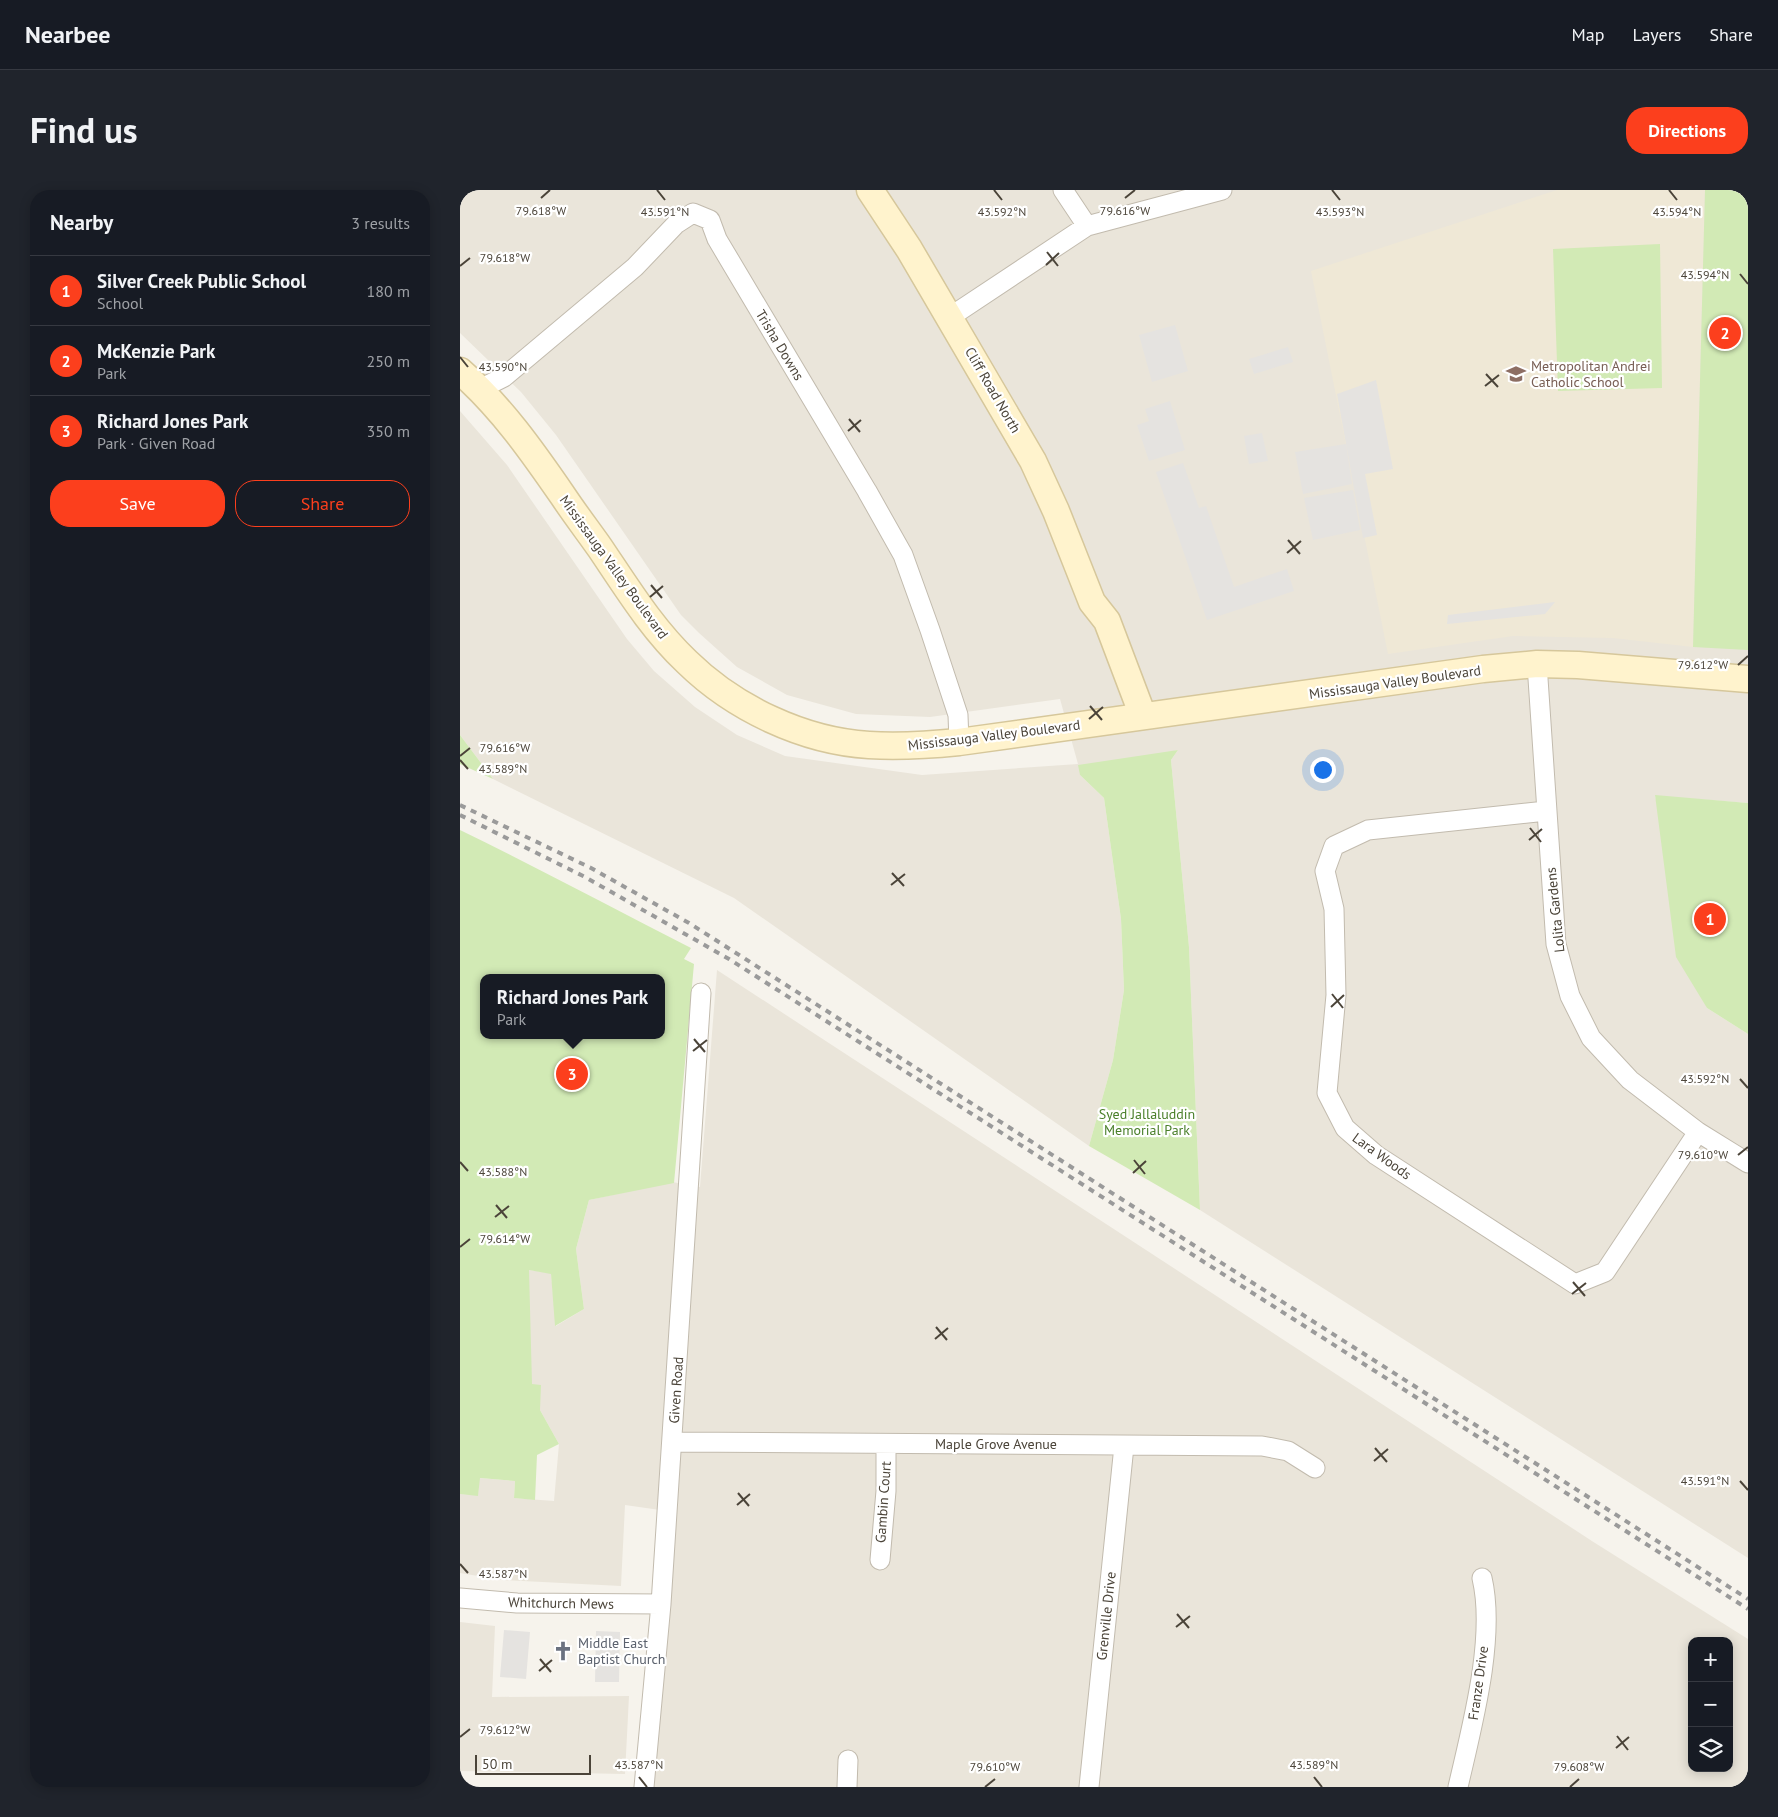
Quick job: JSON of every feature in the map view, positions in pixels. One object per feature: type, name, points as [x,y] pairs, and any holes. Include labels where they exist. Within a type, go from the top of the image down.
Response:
[{"type":"street","name":"Cliff Road North","points":[[870,190],[950,317],[1033,461],[1056,511],[1092,602],[1107,621],[1134,717]]},
{"type":"street","points":[[1064,190],[1087,226]]},
{"type":"street","points":[[950,317],[1087,226],[1222,190]]},
{"type":"street","name":"Trisha Downs","points":[[480,389],[504,378],[627,273],[676,224],[693,213],[710,220],[717,239],[867,491],[903,556],[958,715],[959,742]]},
{"type":"street","name":"Mississauga Valley Boulevard","points":[[460,371],[480,389],[511,424],[653,625],[687,663],[721,690],[764,716],[827,739],[867,745],[904,747],[959,742],[1482,669],[1537,664],[1608,667],[1748,679]]},
{"type":"street","name":"Lolita Gardens","points":[[1537,664],[1556,944],[1570,996],[1591,1038],[1630,1080],[1698,1132],[1748,1163]]},
{"type":"street","name":"Lara Woods","points":[[1546,811],[1368,830],[1334,846],[1325,871],[1334,909],[1336,995],[1327,1093],[1345,1128],[1376,1155],[1575,1284],[1605,1272],[1698,1132]]},
{"type":"street","name":"Given Road","points":[[644,1787],[661,1604],[701,993]]},
{"type":"street","name":"Maple Grove Avenue","points":[[672,1442],[1262,1446],[1288,1451],[1315,1468]]},
{"type":"street","name":"Gambin Court","points":[[880,1560],[886,1491],[886,1444]]},
{"type":"street","name":"Grenville Drive","points":[[1089,1787],[1124,1446]]},
{"type":"street","name":"Franze Drive","points":[[1458,1787],[1480,1687],[1487,1600],[1482,1578]]},
{"type":"street","name":"Whitchurch Mews","points":[[460,1598],[517,1603],[661,1604]]},
{"type":"street","points":[[847,1787],[848,1760]]},
{"type":"shaded area","points":[[460,190],[1748,190],[1748,803],[1655,796],[1707,1008],[1748,1034],[1748,1558],[1200,1210],[1189,947],[1171,760],[1178,750],[1080,775],[1104,798],[1121,919],[1124,990],[1113,1060],[1089,1146],[734,898],[493,779],[460,735],[460,411],[507,465],[627,639],[654,671],[695,707],[737,735],[785,756],[922,775],[1078,764],[1060,699],[930,717],[856,714],[787,695],[737,667],[699,633],[681,615],[556,435],[521,392],[460,333]]},
{"type":"shaded area","name":"Metropolitan Andrei Catholic School","points":[[1557,190],[1705,190],[1693,647],[1613,638],[1513,636],[1388,654],[1311,271]]},
{"type":"shaded area","points":[[1175,325],[1188,371],[1152,382],[1139,335]]},
{"type":"shaded area","points":[[1288,347],[1293,362],[1254,374],[1249,359]]},
{"type":"shaded area","points":[[1376,380],[1393,469],[1365,474],[1377,535],[1363,538],[1337,394]]},
{"type":"shaded area","points":[[1170,401],[1185,450],[1149,461],[1137,425],[1149,421],[1145,409]]},
{"type":"shaded area","points":[[1262,433],[1268,461],[1249,464],[1244,436]]},
{"type":"shaded area","points":[[1346,444],[1352,484],[1303,494],[1295,452]]},
{"type":"shaded area","points":[[1183,463],[1199,508],[1206,506],[1234,587],[1287,569],[1294,591],[1207,620],[1156,472]]},
{"type":"shaded area","points":[[1353,490],[1360,530],[1313,540],[1304,498]]},
{"type":"shaded area","points":[[1555,602],[1545,614],[1447,624],[1448,615]]},
{"type":"shaded area","points":[[717,970],[1595,1543],[1748,1639],[1748,1787],[654,1787],[674,1512],[625,1505],[621,1586],[502,1580],[460,1573],[460,1494],[478,1495],[479,1478],[515,1481],[514,1498],[554,1501],[559,1444],[526,1385],[529,1270],[551,1273],[556,1326],[584,1309],[576,1249],[589,1200],[672,1182],[700,1187]]},
{"type":"shaded area","points":[[460,1622],[495,1626],[492,1697],[629,1696],[625,1774],[460,1771]]},
{"type":"shaded area","points":[[504,1630],[530,1632],[526,1679],[500,1677]]},
{"type":"shaded area","points":[[596,1631],[620,1632],[619,1682],[595,1682]]},
{"type":"green space","points":[[1705,190],[1748,190],[1748,650],[1693,647]]},
{"type":"green space","points":[[1660,244],[1662,388],[1558,391],[1553,249]]},
{"type":"green space","points":[[460,735],[493,779],[460,764]]},
{"type":"green space","name":"Syed Jallaluddin Memorial Park","points":[[1178,750],[1171,760],[1189,947],[1200,1210],[1089,1146],[1113,1060],[1124,990],[1121,919],[1104,798],[1080,775],[1078,765]]},
{"type":"green space","points":[[1655,795],[1748,803],[1748,1034],[1707,1008],[1676,957]]},
{"type":"green space","points":[[460,830],[691,948],[684,959],[694,964],[674,1183],[589,1200],[576,1249],[584,1309],[555,1326],[551,1274],[529,1270],[532,1384],[541,1385],[540,1410],[559,1444],[537,1455],[535,1500],[514,1498],[515,1481],[480,1478],[478,1496],[460,1494]]},
{"type":"railway","points":[[460,805],[591,868],[689,923],[1748,1599]]},
{"type":"railway","points":[[460,815],[585,877],[729,959],[1748,1609]]},
{"type":"place","name":"McKenzie Park","points":[[1725,333]]},
{"type":"place","name":"Metropolitan Andrei Catholic School","points":[[1516,374]]},
{"type":"place","name":"Silver Creek Public School","points":[[1710,919]]},
{"type":"place","name":"Richard Jones Park","points":[[572,1074]]},
{"type":"place","name":"Middle East Baptist Church","points":[[563,1651]]}]
